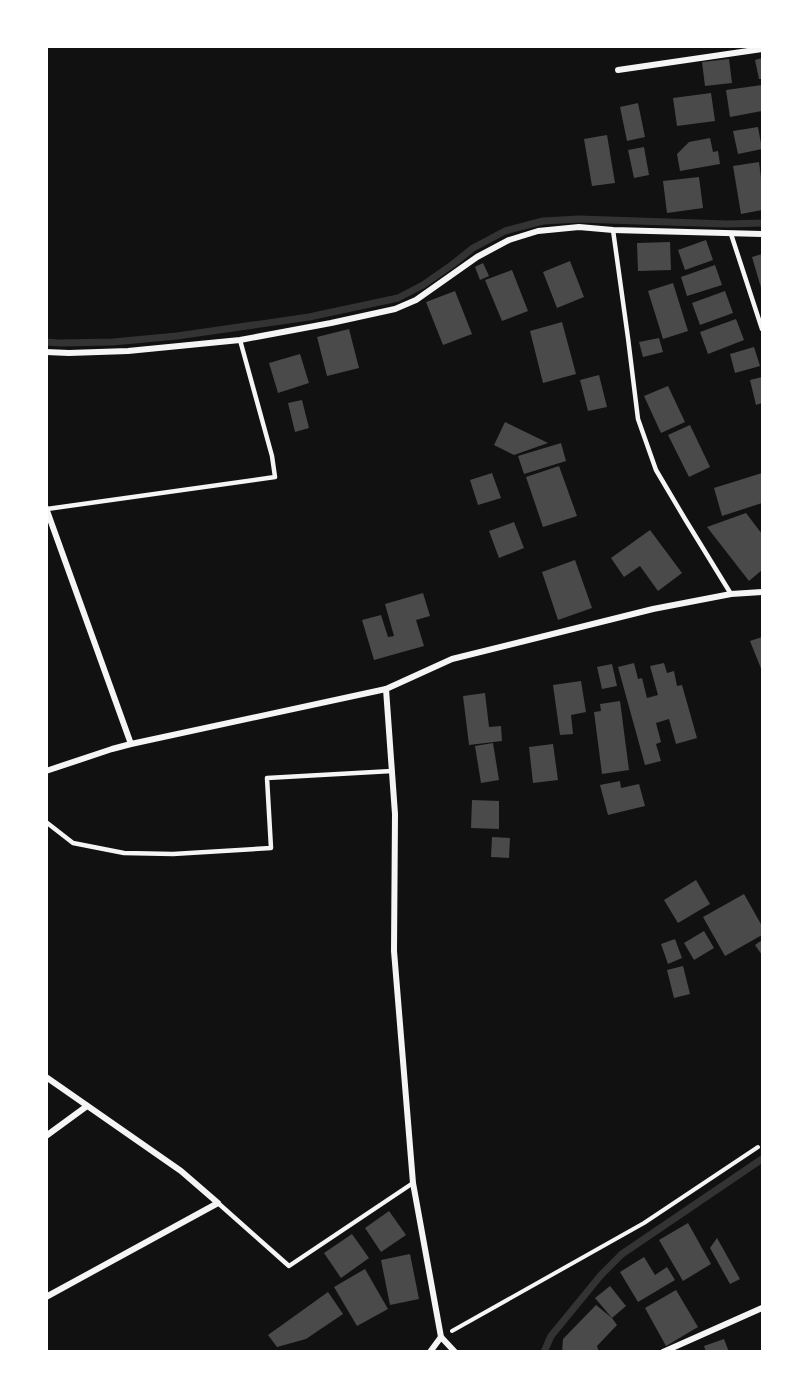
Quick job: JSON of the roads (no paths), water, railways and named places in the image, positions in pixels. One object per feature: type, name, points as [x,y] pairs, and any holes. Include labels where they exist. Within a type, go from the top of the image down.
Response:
[{"type":"street","points":[[618,69],[762,50]]},
{"type":"street","points":[[46,352],[128,351],[240,340],[395,309],[416,300],[477,257],[509,240],[538,231],[579,227],[762,234]]},
{"type":"street","points":[[47,508],[131,744]]},
{"type":"street","points":[[46,771],[131,744],[386,688],[452,659],[653,609],[731,594],[762,592]]},
{"type":"street","points":[[386,688],[395,814],[394,951],[412,1183],[441,1337],[455,1352]]},
{"type":"street","points":[[46,1077],[181,1171],[218,1203],[46,1297]]},
{"type":"street","points":[[46,1136],[87,1106]]},
{"type":"street","points":[[663,1352],[762,1308]]},
{"type":"street","points":[[430,1352],[441,1337]]},
{"type":"lane","points":[[613,230],[638,419],[656,470],[731,594]]},
{"type":"lane","points":[[730,234],[762,329]]},
{"type":"lane","points":[[47,508],[275,477],[272,456],[240,340]]},
{"type":"lane","points":[[46,822],[73,843],[124,852],[173,854],[271,848],[267,778],[392,771]]},
{"type":"lane","points":[[218,1203],[290,1266],[412,1183]]},
{"type":"waterway","points":[[46,342],[113,342],[177,336],[309,317],[398,298],[423,285],[473,248],[505,231],[543,221],[579,219],[762,223]]},
{"type":"waterway","points":[[544,1352],[551,1336],[601,1275],[622,1254],[762,1159]]}]
